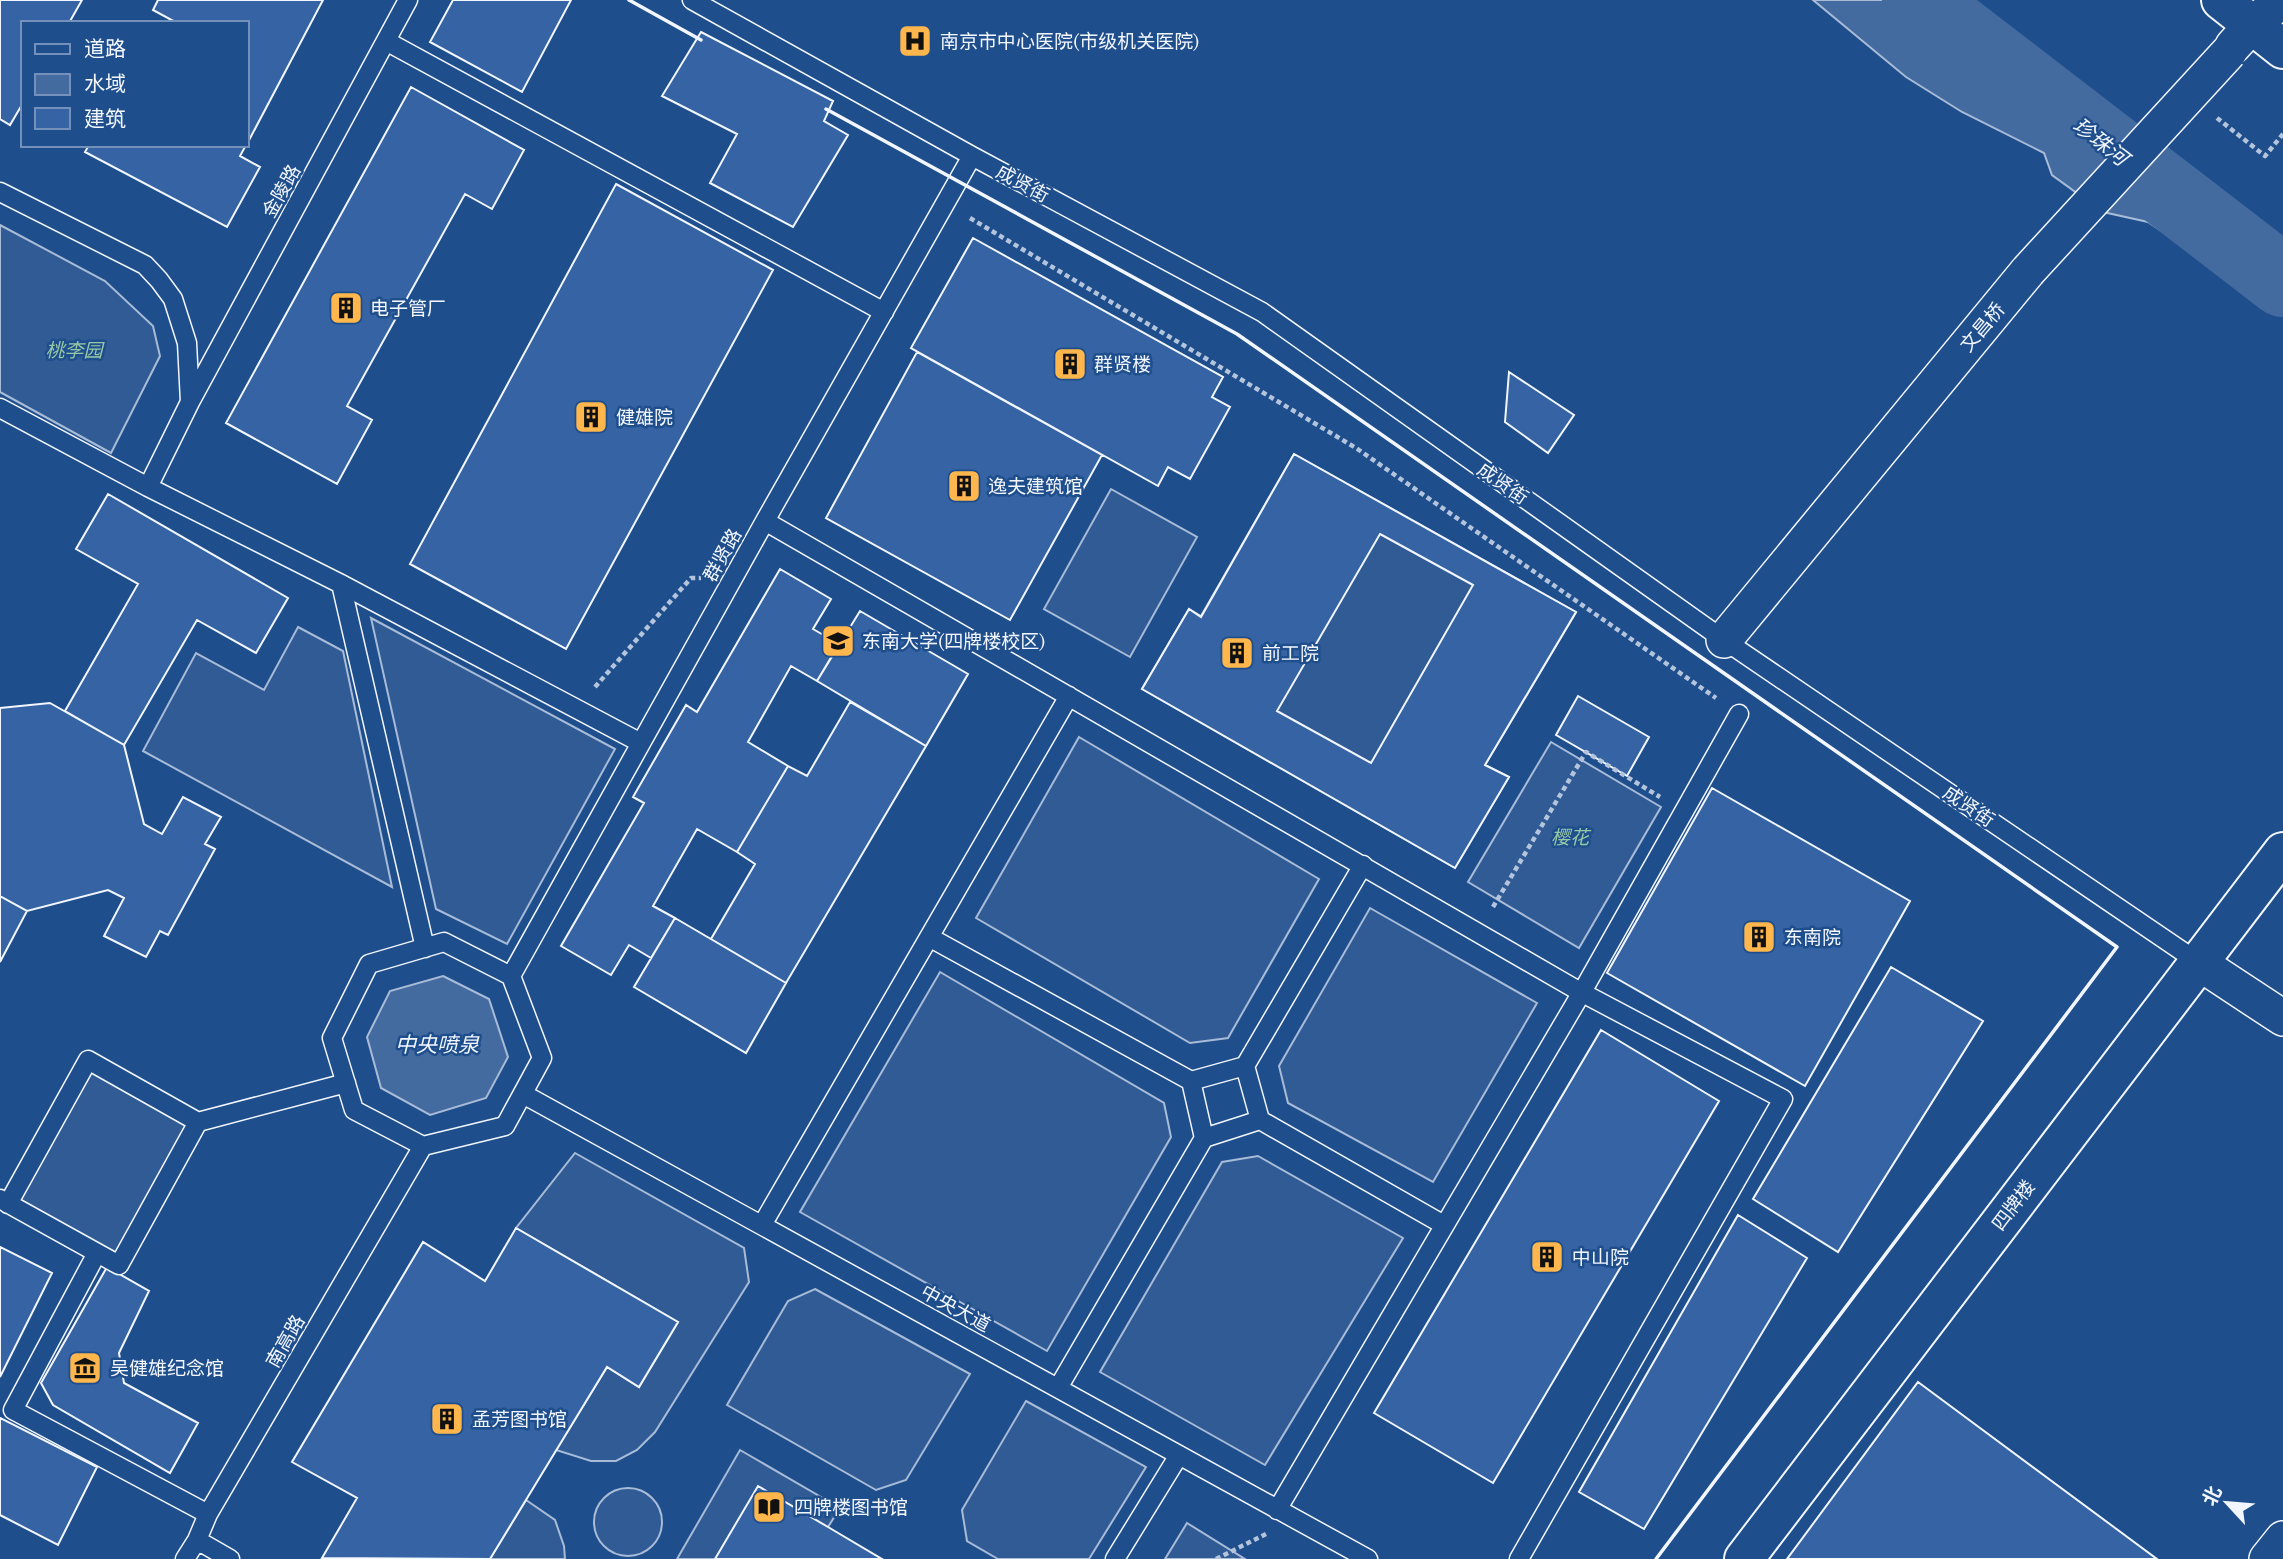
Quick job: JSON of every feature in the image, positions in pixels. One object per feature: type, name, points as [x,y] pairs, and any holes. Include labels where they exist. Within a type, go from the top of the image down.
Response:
[{"type":"street","points":[[2221,0],[2240,38],[2283,49]]},
{"type":"street","name":"文昌桥","points":[[1724,640],[2028,271],[2240,38],[2282,0]]},
{"type":"street","name":"四牌楼","points":[[1744,1559],[2283,852]]},
{"type":"street","name":"成贤街","points":[[2198,961],[2283,1018]]},
{"type":"street","points":[[2267,1559],[2283,1539]]},
{"type":"lane","name":"金陵路","points":[[148,487],[190,402],[408,0]]},
{"type":"lane","name":"成贤街","points":[[692,0],[972,156],[1262,312],[1724,640],[2198,961]]},
{"type":"lane","points":[[386,41],[884,312]]},
{"type":"lane","name":"群贤路","points":[[511,976],[972,156]]},
{"type":"lane","points":[[0,192],[145,265],[159,280],[173,299],[187,343],[190,402]]},
{"type":"lane","points":[[0,408],[641,743]]},
{"type":"lane","points":[[765,521],[1582,992],[1783,1099],[1518,1559]]},
{"type":"lane","points":[[341,584],[425,948]]},
{"type":"lane","points":[[762,1225],[1069,696]]},
{"type":"lane","points":[[1277,1510],[1582,992],[1739,714]]},
{"type":"lane","points":[[929,937],[1191,1081],[1245,1066],[1363,866]]},
{"type":"lane","points":[[444,942],[511,976],[542,1058],[505,1126],[423,1146],[354,1110],[332,1038],[369,964],[425,948],[444,942]]},
{"type":"lane","points":[[198,1122],[118,1265],[4,1201],[88,1060],[198,1122],[346,1083]]},
{"type":"lane","points":[[1245,1066],[1260,1120],[1444,1225]]},
{"type":"lane","points":[[1191,1081],[1205,1138]]},
{"type":"lane","name":"中央大道","points":[[523,1094],[1368,1559]]},
{"type":"lane","points":[[1058,1388],[1205,1138],[1260,1120]]},
{"type":"lane","name":"南高路","points":[[186,1559],[208,1514],[423,1146]]},
{"type":"lane","points":[[97,1253],[13,1410],[208,1514]]},
{"type":"lane","points":[[1115,1559],[1179,1455]]},
{"type":"lane","points":[[197,1540],[230,1559]]},
{"type":"path","points":[[2189,95],[2265,156],[2283,134]]},
{"type":"path","points":[[945,204],[1356,449],[1739,714]]},
{"type":"path","points":[[583,685],[594,688],[691,578],[733,578]]},
{"type":"path","points":[[1478,932],[1586,752],[1683,811]]},
{"type":"path","points":[[1216,1559],[1296,1519]]},
{"type":"shaded area","name":"桃李园","points":[[0,225],[105,281],[153,326],[160,356],[111,453],[0,392]]},
{"type":"shaded area","name":"前工院","points":[[1294,454],[1576,612],[1485,765],[1509,777],[1455,868],[1142,689],[1189,609],[1201,616]]},
{"type":"shaded area","points":[[1111,489],[1197,537],[1130,657],[1044,609]]},
{"type":"shaded area","points":[[371,618],[615,749],[507,944],[436,909]]},
{"type":"shaded area","points":[[298,627],[343,651],[392,887],[143,751],[196,653],[264,690]]},
{"type":"shaded area","points":[[1079,737],[1319,879],[1228,1038],[1190,1043],[976,918]]},
{"type":"shaded area","name":"樱花","points":[[1551,742],[1661,807],[1579,948],[1468,882]]},
{"type":"shaded area","points":[[1370,908],[1537,1003],[1433,1182],[1288,1103],[1279,1066]]},
{"type":"shaded area","points":[[940,972],[1164,1103],[1171,1137],[1047,1351],[800,1212]]},
{"type":"shaded area","points":[[88,1060],[198,1122],[119,1265],[8,1204]]},
{"type":"shaded area","points":[[575,1153],[744,1248],[749,1282],[655,1432],[637,1450],[616,1461],[591,1461],[556,1450],[607,1367],[639,1387],[678,1322],[516,1228]]},
{"type":"shaded area","points":[[1258,1156],[1403,1238],[1265,1465],[1100,1372],[1222,1162]]},
{"type":"shaded area","points":[[815,1289],[970,1374],[906,1480],[876,1490],[727,1405],[788,1301]]},
{"type":"shaded area","points":[[1026,1401],[1146,1467],[1089,1559],[998,1559],[967,1541],[962,1510]]},
{"type":"shaded area","points":[[740,1450],[840,1508],[828,1527],[715,1559],[677,1559]]},
{"type":"shaded area","points":[[621,1488],[635,1488],[647,1493],[657,1503],[662,1522],[657,1541],[647,1551],[635,1556],[621,1556],[609,1551],[599,1541],[594,1529],[594,1515],[599,1503],[609,1493]]},
{"type":"shaded area","points":[[526,1500],[555,1520],[564,1546],[565,1559],[490,1559]]},
{"type":"shaded area","points":[[1187,1523],[1245,1559],[1165,1559]]},
{"type":"water","points":[[1813,0],[1896,0],[1976,59],[2169,171],[2283,249],[2283,314],[2148,222],[2103,212],[2052,175],[2044,153],[1962,112],[1906,77]]},
{"type":"water","name":"中央喷泉","points":[[443,976],[489,999],[508,1057],[486,1098],[430,1115],[381,1088],[367,1037],[390,991]]},
{"type":"building","points":[[0,0],[82,0],[70,21],[21,21],[21,106],[10,125],[0,119]]},
{"type":"building","points":[[158,0],[323,0],[248,142],[248,21],[173,21],[153,10]]},
{"type":"building","points":[[453,0],[571,0],[522,92],[430,42]]},
{"type":"building","points":[[701,32],[833,101],[824,121],[848,135],[793,227],[710,183],[737,134],[662,96]]},
{"type":"building","name":"电子管厂","points":[[411,87],[524,150],[492,209],[465,194],[347,406],[372,420],[337,484],[226,423]]},
{"type":"building","points":[[88,147],[245,147],[240,156],[260,167],[227,227],[85,152]]},
{"type":"building","name":"健雄院","points":[[616,184],[773,270],[566,649],[410,564]]},
{"type":"building","name":"群贤楼","points":[[973,238],[1223,377],[1212,397],[1230,407],[1190,479],[1168,467],[1158,486],[911,348]]},
{"type":"building","name":"逸夫建筑馆","points":[[917,352],[1102,455],[1010,620],[826,518]]},
{"type":"building","points":[[1509,372],[1574,415],[1548,453],[1505,422]]},
{"type":"building","name":"前工院","points":[[1294,454],[1576,612],[1485,765],[1509,777],[1455,868],[1142,689],[1189,609],[1201,617]],"holes":[[[1380,534],[1473,585],[1371,763],[1277,711]]]},
{"type":"building","points":[[108,494],[288,598],[256,653],[197,620],[124,745],[65,711],[138,584],[76,549]]},
{"type":"building","points":[[780,569],[831,599],[813,629],[839,644],[817,681],[791,666],[748,742],[788,766],[737,852],[697,829],[653,906],[675,918],[651,958],[629,945],[611,975],[561,946],[644,803],[633,797],[686,705],[697,712]]},
{"type":"building","points":[[860,611],[968,674],[926,746],[817,681]]},
{"type":"building","points":[[1578,696],[1649,737],[1627,776],[1556,735]]},
{"type":"building","points":[[850,702],[926,746],[786,983],[711,939],[755,864],[737,852],[788,766],[807,776]]},
{"type":"building","points":[[50,703],[124,745],[144,824],[162,834],[183,797],[221,817],[205,844],[215,849],[168,935],[160,931],[146,957],[104,936],[124,898],[108,890],[27,911],[0,896],[0,708]]},
{"type":"building","name":"东南院","points":[[1712,788],[1910,901],[1805,1086],[1607,973]]},
{"type":"building","points":[[0,896],[27,911],[0,962]]},
{"type":"building","points":[[675,918],[786,983],[746,1053],[634,987]]},
{"type":"building","points":[[1891,967],[1983,1021],[1838,1252],[1753,1199]]},
{"type":"building","name":"中山院","points":[[1601,1030],[1719,1101],[1493,1483],[1374,1413]]},
{"type":"building","points":[[1738,1215],[1807,1258],[1644,1529],[1579,1492]]},
{"type":"building","name":"孟芳图书馆","points":[[516,1228],[678,1322],[639,1387],[607,1367],[490,1559],[322,1558],[357,1498],[292,1462],[423,1242],[485,1281]]},
{"type":"building","points":[[0,1247],[52,1273],[0,1377]]},
{"type":"building","name":"吴健雄纪念馆","points":[[107,1267],[149,1291],[119,1353],[124,1383],[198,1423],[170,1473],[53,1405],[41,1383]]},
{"type":"building","points":[[1918,1382],[2157,1559],[1787,1559]]},
{"type":"building","points":[[0,1418],[97,1467],[58,1545],[0,1515]]},
{"type":"building","name":"四牌楼图书馆","points":[[758,1486],[828,1527],[882,1559],[715,1559]]},
{"type":"waterway","name":"珍珠河","points":[[1918,0],[2283,281]]},
{"type":"wall","points":[[629,0],[701,40]]},
{"type":"wall","points":[[826,109],[1237,334],[2117,947],[1656,1559]]},
{"type":"place","name":"南京市中心医院(市级机关医院)","points":[[915,41]]},
{"type":"place","name":"电子管厂","points":[[346,308]]},
{"type":"place","name":"群贤楼","points":[[1070,364]]},
{"type":"place","name":"健雄院","points":[[591,417]]},
{"type":"place","name":"逸夫建筑馆","points":[[964,486]]},
{"type":"place","name":"东南大学(四牌楼校区)","points":[[838,641]]},
{"type":"place","name":"前工院","points":[[1237,653]]},
{"type":"place","name":"东南院","points":[[1759,937]]},
{"type":"place","name":"中山院","points":[[1547,1257]]},
{"type":"place","name":"吴健雄纪念馆","points":[[85,1368]]},
{"type":"place","name":"孟芳图书馆","points":[[447,1419]]},
{"type":"place","name":"四牌楼图书馆","points":[[769,1507]]}]
